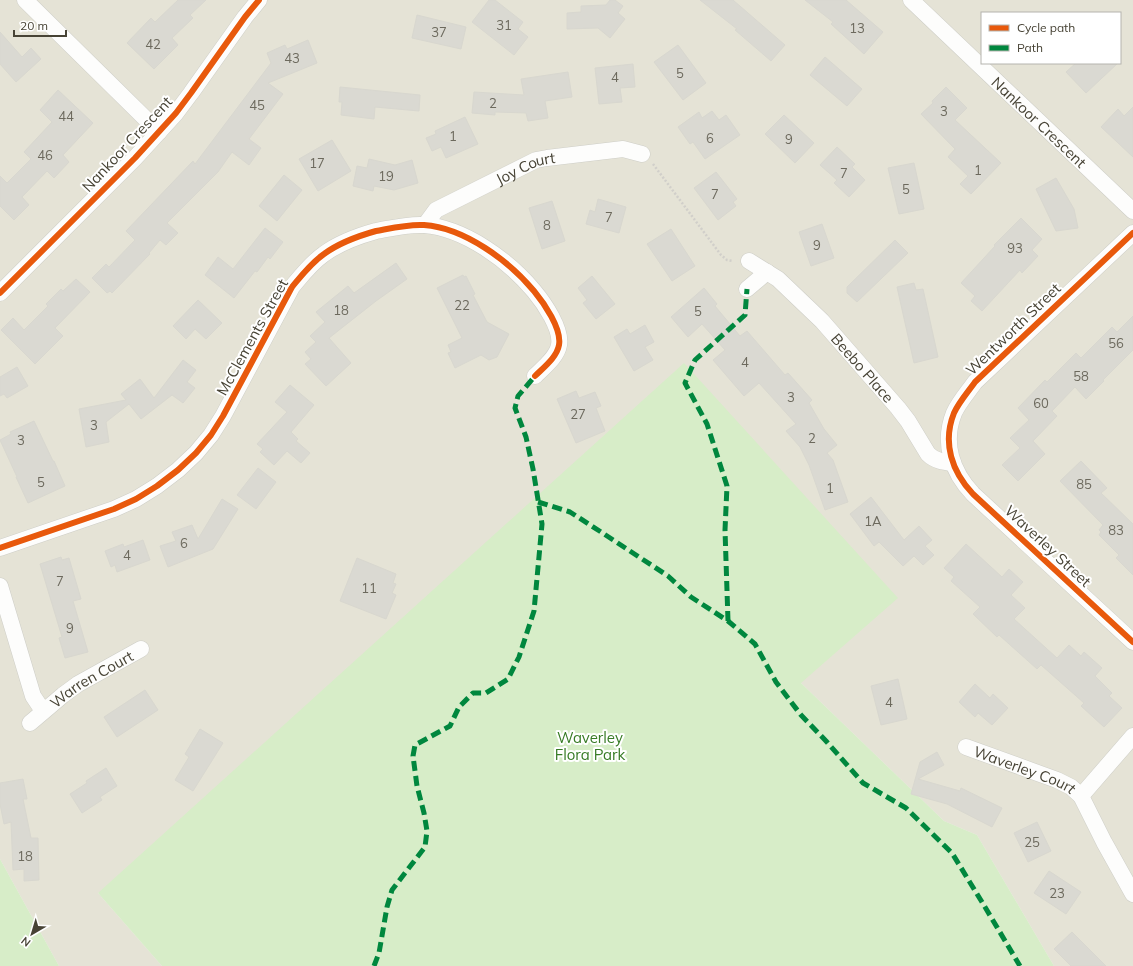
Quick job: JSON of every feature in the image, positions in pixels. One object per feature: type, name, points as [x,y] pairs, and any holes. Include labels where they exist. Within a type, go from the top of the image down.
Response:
[{"type":"street","points":[[25,0],[159,132]]},
{"type":"street","name":"Nankoor Crescent","points":[[0,293],[159,132],[191,94],[245,17],[259,0]]},
{"type":"street","name":"Nankoor Crescent","points":[[911,0],[1133,211]]},
{"type":"street","name":"Joy Court","points":[[425,225],[436,210],[536,160],[622,149],[642,154]]},
{"type":"street","name":"McClements Street","points":[[0,548],[114,509],[136,499],[157,486],[178,470],[196,453],[211,435],[223,416],[292,287],[307,268],[324,254],[342,243],[364,234],[406,226],[425,225],[444,229],[466,238],[487,248],[506,263],[528,284],[543,302],[559,336],[559,344],[556,352],[536,376]]},
{"type":"street","name":"Wentworth Street","points":[[953,464],[949,436],[951,424],[954,413],[975,382],[1133,232]]},
{"type":"street","name":"Beebo Place","points":[[749,261],[778,280],[822,321],[908,421],[932,458],[953,464]]},
{"type":"street","points":[[747,289],[767,272]]},
{"type":"street","name":"Waverley Street","points":[[953,464],[964,485],[973,494],[1133,642]]},
{"type":"street","name":"Warren Court","points":[[0,586],[33,696],[44,711]]},
{"type":"street","name":"Warren Court","points":[[30,723],[78,684],[141,649]]},
{"type":"street","name":"Waverley Court","points":[[1081,796],[1133,736]]},
{"type":"street","name":"Waverley Court","points":[[966,747],[1057,780],[1071,787],[1081,796],[1104,842],[1133,894]]},
{"type":"path","points":[[642,154],[654,165],[722,256],[727,260],[749,261]]},
{"type":"shaded area","points":[[0,0],[1133,0],[1133,966],[1054,966],[977,835],[944,821],[801,683],[98,893],[162,966],[59,966],[0,859]]},
{"type":"green space","name":"Waverley Flora Park","points":[[684,363],[898,598],[801,683],[944,821],[977,835],[1054,966],[162,966],[98,893]]},
{"type":"green space","points":[[0,859],[59,966],[0,966]]},
{"type":"building","points":[[178,0],[206,0],[190,15],[193,18],[172,38],[178,45],[154,69],[127,43],[151,18],[155,22]]},
{"type":"building","points":[[489,0],[495,0],[523,22],[518,29],[528,37],[514,55],[472,22]]},
{"type":"building","points":[[610,0],[615,0],[623,6],[618,13],[625,19],[610,38],[598,28],[567,29],[567,13],[581,12],[581,6],[606,5]]},
{"type":"building","points":[[700,0],[733,0],[785,45],[771,61],[735,30],[737,29]]},
{"type":"building","points":[[805,0],[846,0],[883,32],[864,54],[831,24],[833,22]]},
{"type":"building","points":[[417,15],[466,27],[461,49],[412,38]]},
{"type":"building","points":[[0,32],[22,57],[31,48],[41,59],[16,82],[0,64]]},
{"type":"building","points":[[308,40],[317,63],[268,83],[283,94],[249,139],[261,148],[249,165],[232,152],[218,172],[167,223],[178,233],[166,245],[160,240],[149,253],[150,254],[112,293],[110,291],[107,293],[92,278],[106,264],[109,267],[135,240],[126,231],[193,161],[195,164],[271,63],[267,53],[285,45],[287,49]]},
{"type":"building","points":[[678,45],[706,83],[683,100],[654,62]]},
{"type":"building","points":[[825,57],[862,89],[847,106],[810,75]]},
{"type":"building","points":[[633,64],[635,87],[620,88],[622,102],[599,104],[595,68]]},
{"type":"building","points":[[1075,64],[1117,64],[1086,93],[1066,72]]},
{"type":"building","points":[[568,72],[572,97],[545,101],[548,118],[528,121],[526,113],[495,112],[495,115],[472,113],[474,92],[524,95],[521,79]]},
{"type":"building","points":[[340,87],[420,95],[419,111],[375,107],[374,119],[341,115],[342,102],[339,102]]},
{"type":"building","points":[[946,87],[967,108],[955,120],[1001,163],[971,194],[960,184],[968,176],[948,157],[955,149],[921,114],[933,103],[932,101]]},
{"type":"building","points":[[58,90],[93,123],[63,155],[69,162],[54,178],[47,171],[22,197],[29,205],[14,220],[0,206],[0,176],[7,183],[31,159],[24,152],[52,122],[40,110]]},
{"type":"building","points":[[1133,107],[1133,157],[1101,127],[1118,109],[1124,116]]},
{"type":"building","points":[[712,111],[719,120],[726,115],[740,135],[705,159],[693,142],[690,144],[678,127],[699,112],[702,118]]},
{"type":"building","points":[[784,115],[814,143],[795,163],[765,134]]},
{"type":"building","points":[[465,117],[478,144],[446,158],[441,147],[432,151],[426,138],[436,134],[435,131]]},
{"type":"building","points":[[332,140],[351,171],[318,191],[299,159]]},
{"type":"building","points":[[837,147],[855,164],[852,167],[865,180],[849,197],[834,183],[837,180],[820,165]]},
{"type":"building","points":[[369,159],[395,165],[412,160],[418,183],[394,190],[374,186],[373,191],[353,186],[357,166],[367,168]]},
{"type":"building","points":[[914,163],[924,209],[899,214],[888,168]]},
{"type":"building","points":[[716,172],[737,199],[733,202],[736,206],[718,220],[694,188]]},
{"type":"building","points":[[284,175],[302,190],[277,221],[259,206]]},
{"type":"building","points":[[1056,178],[1074,209],[1078,228],[1056,231],[1036,189]]},
{"type":"building","points":[[598,199],[626,207],[619,233],[586,224],[590,210],[595,212]]},
{"type":"building","points":[[552,201],[565,241],[542,249],[529,208]]},
{"type":"building","points":[[1021,218],[1042,239],[1032,250],[1038,256],[1022,273],[1020,270],[982,311],[971,301],[975,296],[961,283],[995,246],[994,245]]},
{"type":"building","points":[[822,224],[834,258],[811,266],[799,232]]},
{"type":"building","points":[[265,228],[283,242],[270,259],[268,257],[257,272],[255,271],[234,298],[205,275],[218,257],[233,269]]},
{"type":"building","points":[[671,229],[695,266],[672,281],[647,244]]},
{"type":"building","points":[[895,240],[908,253],[857,302],[847,293],[847,287]]},
{"type":"building","points":[[396,263],[407,279],[329,338],[351,363],[326,386],[305,364],[311,359],[305,352],[316,342],[310,336],[325,322],[316,312],[348,286],[354,293]]},
{"type":"building","points":[[463,275],[464,277],[466,276],[475,294],[473,295],[487,322],[509,334],[497,357],[489,360],[481,355],[455,368],[448,353],[451,352],[448,345],[462,338],[437,288]]},
{"type":"building","points":[[592,276],[615,304],[596,319],[583,303],[587,300],[578,288]]},
{"type":"building","points":[[76,279],[90,292],[55,328],[63,336],[35,364],[1,330],[13,318],[24,330],[48,306],[46,304],[61,289],[63,291]]},
{"type":"building","points":[[914,283],[916,290],[923,289],[938,357],[914,363],[897,287]]},
{"type":"building","points":[[704,288],[717,304],[715,306],[740,336],[747,331],[785,375],[788,373],[812,400],[809,403],[824,429],[837,445],[827,453],[833,460],[848,502],[825,510],[809,465],[800,447],[786,431],[796,424],[759,383],[744,396],[713,360],[725,350],[702,324],[688,337],[671,317]]},
{"type":"building","points":[[198,300],[222,323],[206,339],[195,329],[186,339],[173,326]]},
{"type":"building","points":[[1133,316],[1133,350],[1086,399],[1075,387],[1052,411],[1057,416],[1033,441],[1045,454],[1018,481],[1002,465],[1020,448],[1010,438],[1029,420],[1018,408],[1045,380],[1047,382],[1076,353],[1081,358],[1112,327],[1117,332]]},
{"type":"building","points":[[645,325],[654,342],[645,347],[653,360],[634,371],[614,337],[627,329],[630,334]]},
{"type":"building","points":[[183,360],[196,370],[187,382],[195,388],[183,403],[172,395],[141,419],[129,404],[106,422],[109,442],[86,447],[79,409],[126,400],[121,394],[140,379],[154,398]]},
{"type":"building","points":[[17,367],[28,386],[7,398],[4,394],[0,396],[0,377]]},
{"type":"building","points":[[290,385],[314,405],[291,432],[298,439],[296,441],[310,453],[301,463],[287,451],[274,465],[260,452],[263,449],[257,444],[287,412],[275,402]]},
{"type":"building","points":[[576,391],[579,398],[595,392],[601,406],[596,408],[605,431],[576,443],[557,399]]},
{"type":"building","points":[[34,421],[65,486],[28,503],[0,440],[11,434],[10,432]]},
{"type":"building","points":[[1081,461],[1107,488],[1101,493],[1133,524],[1133,575],[1116,558],[1119,555],[1099,535],[1101,532],[1099,530],[1103,525],[1060,481]]},
{"type":"building","points":[[258,468],[276,482],[256,509],[237,495]]},
{"type":"building","points":[[871,497],[904,540],[919,526],[932,540],[925,546],[934,555],[923,565],[914,556],[903,566],[879,542],[874,546],[850,514]]},
{"type":"building","points":[[222,499],[238,509],[213,549],[168,567],[160,546],[176,541],[172,532],[192,525],[198,539]]},
{"type":"building","points":[[143,540],[150,560],[117,572],[115,565],[111,567],[105,551],[123,544],[124,547]]},
{"type":"building","points":[[966,544],[1002,577],[1009,569],[1023,582],[1011,595],[1025,608],[1014,619],[1057,658],[1069,645],[1081,656],[1084,652],[1102,668],[1095,676],[1112,693],[1109,696],[1122,708],[1104,727],[1081,706],[1084,703],[1041,665],[1037,669],[999,635],[997,637],[973,614],[980,607],[951,581],[954,577],[944,568]]},
{"type":"building","points":[[61,557],[62,560],[69,558],[81,599],[73,601],[88,652],[65,658],[59,638],[62,637],[40,564]]},
{"type":"building","points":[[357,558],[396,574],[393,583],[396,584],[392,593],[396,595],[386,619],[340,601]]},
{"type":"building","points":[[898,679],[907,719],[881,725],[871,686]]},
{"type":"building","points":[[975,684],[990,698],[993,694],[1008,708],[992,725],[978,713],[975,717],[959,702]]},
{"type":"building","points":[[145,690],[158,710],[117,737],[104,717]]},
{"type":"building","points":[[200,729],[223,743],[193,791],[175,780],[189,757],[185,754]]},
{"type":"building","points":[[937,752],[944,765],[918,779],[960,791],[961,788],[1002,808],[992,827],[947,804],[911,794],[920,762]]},
{"type":"building","points":[[106,768],[117,786],[100,797],[102,800],[82,813],[70,794]]},
{"type":"building","points":[[23,779],[27,799],[23,799],[31,838],[38,838],[39,880],[24,881],[24,869],[13,870],[11,822],[4,824],[0,804],[0,783]]},
{"type":"building","points":[[1037,822],[1051,851],[1028,862],[1014,833]]},
{"type":"building","points":[[1049,871],[1081,892],[1066,914],[1034,893]]},
{"type":"building","points":[[1072,932],[1106,966],[1071,966],[1054,949]]},
{"type":"marked path","points":[[728,621],[725,530],[727,486],[707,424],[685,383],[695,360],[745,315],[747,289]]},
{"type":"marked path","points":[[374,966],[379,953],[387,907],[392,890],[425,847],[427,831],[417,786],[413,756],[415,745],[450,726],[459,707],[473,693],[486,693],[508,679],[519,657],[534,611],[542,524],[526,437],[515,408],[518,396],[535,376]]},
{"type":"marked path","points":[[538,502],[570,512],[601,532],[668,576],[691,597],[728,621],[755,644],[776,682],[801,715],[863,783],[906,808],[952,853],[1020,966]]},
{"type":"cycle path","points":[[0,293],[135,158],[176,113],[245,17],[259,0]]},
{"type":"cycle path","points":[[0,548],[114,509],[136,499],[157,486],[178,470],[196,453],[211,435],[223,416],[292,287],[311,265],[324,254],[342,243],[362,235],[406,226],[424,225],[439,227],[470,239],[512,268],[543,302],[558,332],[559,345],[556,354],[535,376]]},
{"type":"cycle path","points":[[1133,233],[975,382],[954,413],[949,435],[949,446],[955,467],[959,476],[973,494],[1133,642]]}]
